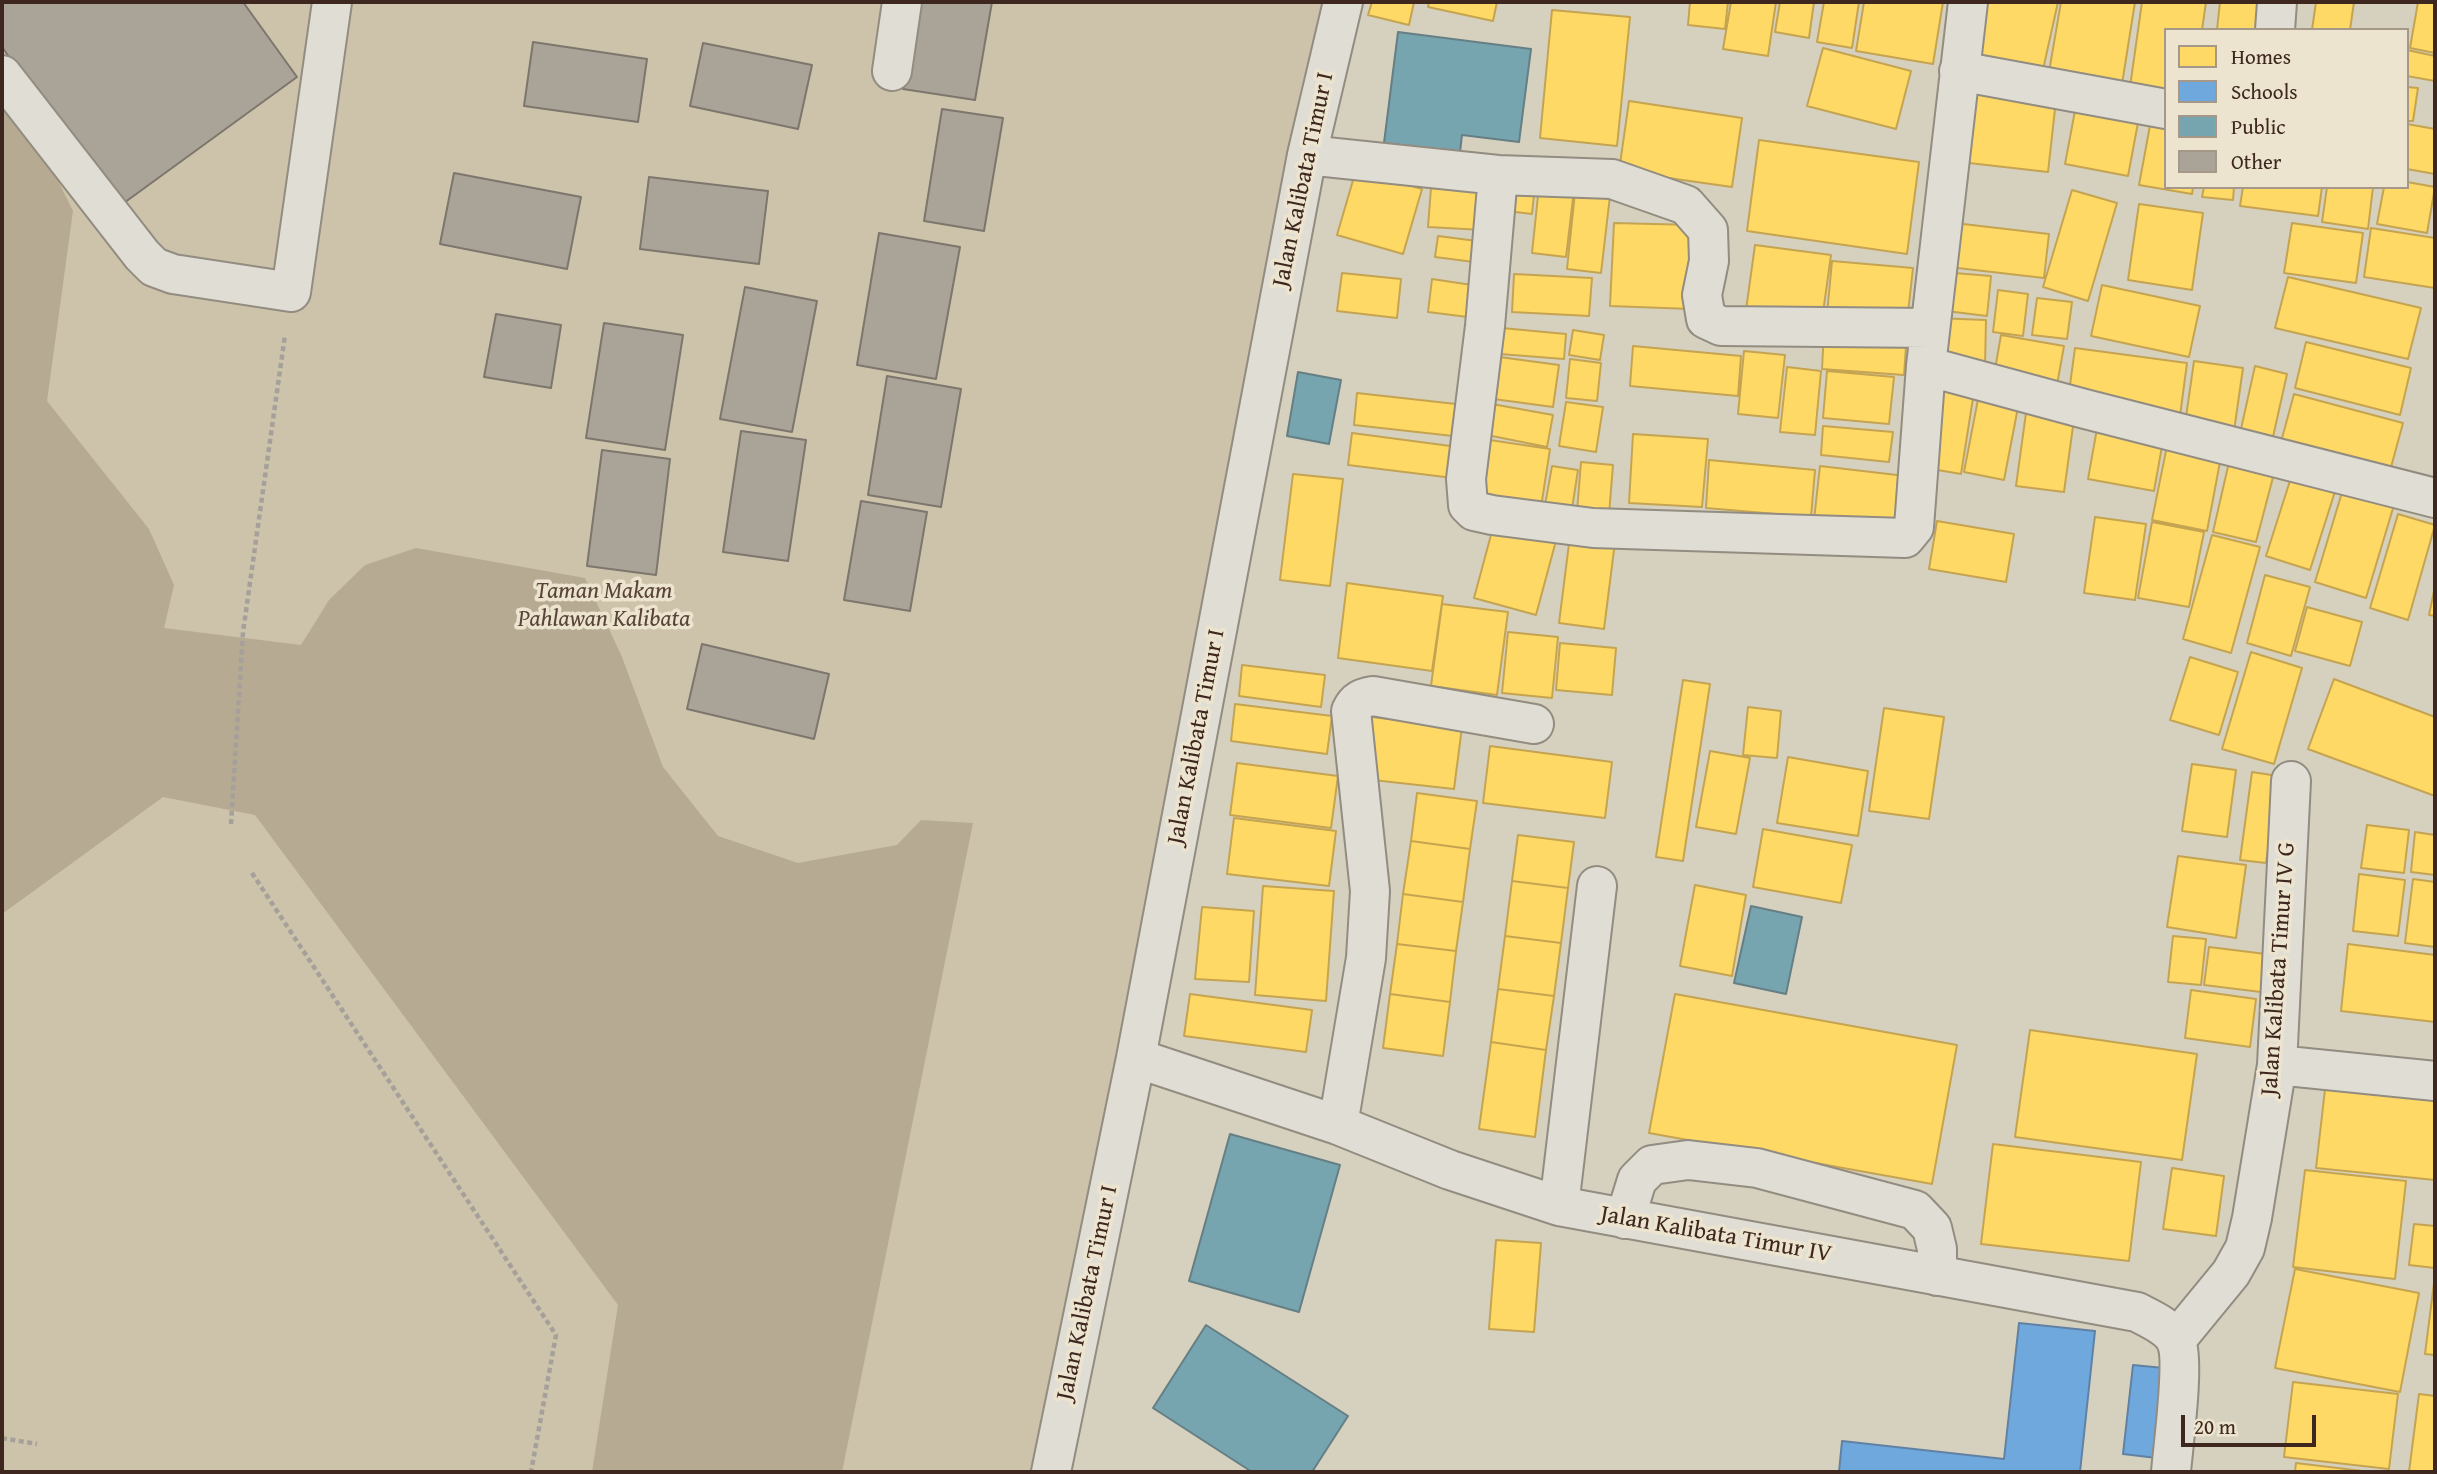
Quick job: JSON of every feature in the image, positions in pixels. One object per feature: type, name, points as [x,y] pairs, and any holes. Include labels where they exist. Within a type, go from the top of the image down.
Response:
[{"type":"street","points":[[2,75],[76,173],[142,255],[155,267],[173,274],[291,292],[332,2]]},
{"type":"street","points":[[891,71],[902,2]]},
{"type":"street","name":"Jalan Kalibata Timur I","points":[[1051,1472],[1136,1058],[1307,155],[1343,2]]},
{"type":"street","points":[[1498,175],[1485,326],[1466,479],[1468,505],[1474,511],[1492,516],[1593,528],[1905,538],[1914,527],[1926,366],[1968,2]]},
{"type":"street","points":[[2275,28],[2277,2]]},
{"type":"street","points":[[1959,71],[2164,109]]},
{"type":"street","points":[[1307,155],[1498,175],[1612,179],[1686,205],[1708,230],[1709,261],[1702,295],[1706,319],[1721,326],[1930,328]]},
{"type":"street","points":[[1926,366],[2085,410],[2435,498]]},
{"type":"street","points":[[1338,1125],[1366,958],[1370,891],[1351,711],[1355,703],[1362,698],[1373,696],[1534,724]]},
{"type":"street","name":"Jalan Kalibata Timur IV G","points":[[2176,1340],[2231,1273],[2245,1248],[2277,1065],[2291,781]]},
{"type":"street","points":[[1559,1206],[1597,886]]},
{"type":"street","name":"Jalan Kalibata Timur IV","points":[[1136,1058],[1338,1125],[1450,1170],[1559,1206],[2137,1312],[2161,1325],[2176,1340]]},
{"type":"street","points":[[2277,1065],[2435,1081]]},
{"type":"street","points":[[1625,1219],[1637,1180],[1652,1165],[1688,1160],[1757,1168],[1915,1210],[1932,1228],[1937,1249],[1937,1276]]},
{"type":"street","points":[[2171,1472],[2179,1365],[2176,1340]]},
{"type":"path","points":[[231,824],[243,632],[291,292]]},
{"type":"path","points":[[252,873],[556,1335],[531,1472]]},
{"type":"path","points":[[2,1438],[37,1444]]},
{"type":"green space","name":"Taman Makam Pahlawan Kalibata","points":[[2,2],[1343,2],[1047,1472],[2,1472]]},
{"type":"shaded area","points":[[2,93],[30,124],[73,211],[47,401],[149,529],[174,585],[164,628],[301,645],[329,600],[365,565],[416,548],[585,578],[622,657],[663,767],[718,836],[798,863],[897,845],[921,820],[973,823],[842,1472],[592,1472],[618,1305],[255,815],[163,797],[2,914]]},
{"type":"building: Homes","points":[[1372,2],[1414,2],[1409,25],[1368,15]]},
{"type":"building: Homes","points":[[1429,2],[1497,2],[1493,21],[1428,7]]},
{"type":"building: Homes","points":[[1690,2],[1728,2],[1725,29],[1688,25]]},
{"type":"building: Homes","points":[[1731,2],[1776,2],[1768,56],[1723,49]]},
{"type":"building: Homes","points":[[1780,2],[1814,2],[1809,38],[1775,32]]},
{"type":"building: Homes","points":[[1824,2],[1859,2],[1852,48],[1817,42]]},
{"type":"building: Homes","points":[[1864,2],[1943,2],[1933,64],[1856,51]]},
{"type":"building: Homes","points":[[1974,2],[2058,2],[2042,74],[1963,57]]},
{"type":"building: Homes","points":[[2061,2],[2135,2],[2122,84],[2049,72]]},
{"type":"building: Homes","points":[[2142,2],[2206,2],[2202,28],[2164,28],[2164,99],[2129,94]]},
{"type":"building: Homes","points":[[2220,2],[2268,2],[2264,28],[2217,28]]},
{"type":"building: Homes","points":[[2316,2],[2354,2],[2350,28],[2312,28]]},
{"type":"building: Homes","points":[[2418,2],[2435,2],[2435,53],[2410,48]]},
{"type":"building: Homes","points":[[1552,10],[1630,17],[1617,146],[1540,138]]},
{"type":"building: Homes","points":[[1823,48],[1911,71],[1896,129],[1807,106]]},
{"type":"building: Homes","points":[[2409,50],[2435,56],[2435,81],[2409,76]]},
{"type":"building: Homes","points":[[2409,87],[2418,88],[2413,121],[2409,121]]},
{"type":"building: Homes","points":[[1977,91],[2056,100],[2048,172],[1969,163]]},
{"type":"building: Homes","points":[[2077,100],[2140,112],[2128,176],[2065,164]]},
{"type":"building: Homes","points":[[1629,101],[1742,118],[1732,187],[1619,171]]},
{"type":"building: Homes","points":[[2151,120],[2164,122],[2164,189],[2193,189],[2192,194],[2139,185]]},
{"type":"building: Homes","points":[[2409,124],[2435,129],[2435,174],[2409,169]]},
{"type":"building: Homes","points":[[1759,140],[1919,162],[1907,254],[1747,231]]},
{"type":"building: Homes","points":[[1356,170],[1422,189],[1403,254],[1337,235]]},
{"type":"building: Homes","points":[[1503,181],[1535,185],[1532,214],[1499,210]]},
{"type":"building: Homes","points":[[2409,182],[2435,187],[2427,233],[2377,224],[2384,189],[2409,189]]},
{"type":"building: Homes","points":[[1576,183],[1611,187],[1601,273],[1567,269]]},
{"type":"building: Homes","points":[[1539,186],[1574,190],[1566,257],[1532,253]]},
{"type":"building: Homes","points":[[1431,188],[1485,192],[1483,230],[1428,227]]},
{"type":"building: Homes","points":[[2204,189],[2234,189],[2233,200],[2202,197]]},
{"type":"building: Homes","points":[[2243,189],[2322,189],[2318,216],[2240,206]]},
{"type":"building: Homes","points":[[2327,189],[2373,189],[2368,229],[2322,222]]},
{"type":"building: Homes","points":[[2072,190],[2117,203],[2088,301],[2043,287]]},
{"type":"building: Homes","points":[[2139,204],[2203,213],[2192,290],[2128,280]]},
{"type":"building: Homes","points":[[1946,222],[2049,234],[2044,278],[1940,266]]},
{"type":"building: Homes","points":[[1614,223],[1694,225],[1691,309],[1610,306]]},
{"type":"building: Homes","points":[[2292,223],[2363,233],[2356,283],[2284,273]]},
{"type":"building: Homes","points":[[2371,228],[2435,238],[2435,288],[2364,277]]},
{"type":"building: Homes","points":[[1438,236],[1477,241],[1474,262],[1435,257]]},
{"type":"building: Homes","points":[[1755,245],[1831,255],[1822,320],[1746,310]]},
{"type":"building: Homes","points":[[1832,261],[1913,268],[1907,322],[1827,314]]},
{"type":"building: Homes","points":[[1942,272],[1991,276],[1987,316],[1938,310]]},
{"type":"building: Homes","points":[[1342,273],[1401,279],[1397,318],[1337,311]]},
{"type":"building: Homes","points":[[1514,274],[1592,278],[1589,316],[1512,312]]},
{"type":"building: Homes","points":[[2288,277],[2421,308],[2408,359],[2275,328]]},
{"type":"building: Homes","points":[[1432,279],[1472,285],[1468,317],[1428,312]]},
{"type":"building: Homes","points":[[2102,285],[2200,306],[2189,357],[2091,336]]},
{"type":"building: Homes","points":[[1998,290],[2028,294],[2023,336],[1993,332]]},
{"type":"building: Homes","points":[[2037,298],[2072,302],[2067,339],[2032,335]]},
{"type":"building: Homes","points":[[1935,318],[1986,320],[1985,367],[1934,365]]},
{"type":"building: Homes","points":[[1502,328],[1566,334],[1564,359],[1500,354]]},
{"type":"building: Homes","points":[[1573,330],[1604,335],[1600,360],[1569,355]]},
{"type":"building: Homes","points":[[1824,331],[1907,332],[1904,375],[1822,369]]},
{"type":"building: Homes","points":[[2001,335],[2064,346],[2055,396],[1993,381]]},
{"type":"building: Homes","points":[[2306,342],[2411,368],[2400,415],[2295,388]]},
{"type":"building: Homes","points":[[1633,346],[1741,356],[1738,396],[1630,386]]},
{"type":"building: Homes","points":[[2075,348],[2187,363],[2180,416],[2068,400]]},
{"type":"building: Homes","points":[[1744,351],[1785,355],[1778,418],[1738,414]]},
{"type":"building: Homes","points":[[1492,356],[1559,365],[1553,407],[1486,398]]},
{"type":"building: Homes","points":[[1570,359],[1601,363],[1597,401],[1566,398]]},
{"type":"building: Homes","points":[[2194,361],[2243,368],[2234,431],[2185,424]]},
{"type":"building: Homes","points":[[2255,366],[2287,374],[2273,437],[2241,429]]},
{"type":"building: Homes","points":[[1787,367],[1821,371],[1815,435],[1780,432]]},
{"type":"building: Homes","points":[[1827,371],[1894,377],[1889,424],[1823,418]]},
{"type":"building: Homes","points":[[1933,386],[1974,392],[1961,474],[1920,467]]},
{"type":"building: Homes","points":[[1357,393],[1456,404],[1453,436],[1354,425]]},
{"type":"building: Homes","points":[[1979,394],[2019,402],[2004,480],[1964,472]]},
{"type":"building: Homes","points":[[2294,394],[2403,423],[2390,471],[2281,442]]},
{"type":"building: Homes","points":[[1566,402],[1603,407],[1596,452],[1559,446]]},
{"type":"building: Homes","points":[[1492,404],[1553,415],[1547,447],[1487,435]]},
{"type":"building: Homes","points":[[2026,413],[2074,419],[2064,492],[2016,486]]},
{"type":"building: Homes","points":[[2098,423],[2164,435],[2154,491],[2088,479]]},
{"type":"building: Homes","points":[[1823,426],[1893,432],[1889,462],[1821,455]]},
{"type":"building: Homes","points":[[1352,433],[1458,447],[1453,478],[1348,465]]},
{"type":"building: Homes","points":[[1633,434],[1708,439],[1702,507],[1629,503]]},
{"type":"building: Homes","points":[[2169,436],[2223,446],[2207,531],[2152,520]]},
{"type":"building: Homes","points":[[1483,439],[1550,449],[1540,514],[1474,504]]},
{"type":"building: Homes","points":[[2232,449],[2277,462],[2256,542],[2213,532]]},
{"type":"building: Homes","points":[[1709,460],[1815,470],[1811,517],[1706,508]]},
{"type":"building: Homes","points":[[1581,462],[1613,465],[1608,527],[1576,524]]},
{"type":"building: Homes","points":[[2295,465],[2339,479],[2310,570],[2266,556]]},
{"type":"building: Homes","points":[[1552,466],[1578,470],[1572,509],[1545,505]]},
{"type":"building: Homes","points":[[1820,466],[1914,477],[1907,531],[1814,520]]},
{"type":"building: Homes","points":[[1293,474],[1343,479],[1330,586],[1280,580]]},
{"type":"building: Homes","points":[[2343,489],[2394,505],[2366,598],[2315,582]]},
{"type":"building: Homes","points":[[2398,514],[2435,525],[2408,620],[2370,608]]},
{"type":"building: Homes","points":[[2095,517],[2146,524],[2135,600],[2084,593]]},
{"type":"building: Homes","points":[[1495,520],[1557,537],[1536,615],[1474,598]]},
{"type":"building: Homes","points":[[1937,521],[2014,534],[2006,582],[1929,569]]},
{"type":"building: Homes","points":[[2152,522],[2204,532],[2189,607],[2138,598]]},
{"type":"building: Homes","points":[[1571,528],[1616,534],[1604,629],[1559,623]]},
{"type":"building: Homes","points":[[2212,535],[2260,547],[2231,653],[2183,639]]},
{"type":"building: Homes","points":[[2265,575],[2310,587],[2291,656],[2247,643]]},
{"type":"building: Homes","points":[[1347,583],[1443,596],[1432,671],[1338,658]]},
{"type":"building: Homes","points":[[2435,586],[2435,616],[2429,615]]},
{"type":"building: Homes","points":[[1442,604],[1508,612],[1497,695],[1431,686]]},
{"type":"building: Homes","points":[[2307,607],[2362,622],[2350,666],[2295,651]]},
{"type":"building: Homes","points":[[1508,632],[1558,637],[1552,698],[1502,693]]},
{"type":"building: Homes","points":[[1560,643],[1616,648],[1612,695],[1556,690]]},
{"type":"building: Homes","points":[[2251,652],[2302,668],[2274,764],[2222,749]]},
{"type":"building: Homes","points":[[2190,657],[2238,672],[2219,735],[2170,720]]},
{"type":"building: Homes","points":[[1242,665],[1325,675],[1321,707],[1239,696]]},
{"type":"building: Homes","points":[[2334,679],[2435,717],[2435,796],[2308,749]]},
{"type":"building: Homes","points":[[1683,680],[1710,684],[1683,861],[1656,857]]},
{"type":"building: Homes","points":[[1235,704],[1332,716],[1327,754],[1231,741]]},
{"type":"building: Homes","points":[[1748,707],[1781,711],[1777,758],[1743,755]]},
{"type":"building: Homes","points":[[1884,708],[1944,717],[1929,819],[1869,811]]},
{"type":"building: Homes","points":[[1371,717],[1462,727],[1454,789],[1364,779]]},
{"type":"building: Homes","points":[[1490,746],[1612,762],[1605,818],[1483,803]]},
{"type":"building: Homes","points":[[1710,751],[1750,758],[1736,834],[1696,827]]},
{"type":"building: Homes","points":[[1788,757],[1868,771],[1858,836],[1777,823]]},
{"type":"building: Homes","points":[[1237,763],[1338,776],[1331,828],[1230,815]]},
{"type":"building: Homes","points":[[2192,764],[2236,770],[2227,837],[2182,831]]},
{"type":"building: Homes","points":[[2252,772],[2278,776],[2266,863],[2240,860]]},
{"type":"building: Homes","points":[[1417,793],[1477,801],[1470,849],[1411,841]]},
{"type":"building: Homes","points":[[1234,818],[1336,831],[1329,886],[1227,874]]},
{"type":"building: Homes","points":[[2367,825],[2409,830],[2404,873],[2361,868]]},
{"type":"building: Homes","points":[[1763,829],[1852,845],[1841,903],[1753,887]]},
{"type":"building: Homes","points":[[2415,832],[2435,835],[2435,875],[2411,872]]},
{"type":"building: Homes","points":[[1518,835],[1574,842],[1568,888],[1512,881]]},
{"type":"building: Homes","points":[[1411,841],[1470,849],[1463,902],[1403,894]]},
{"type":"building: Homes","points":[[2178,856],[2246,865],[2236,938],[2167,927]]},
{"type":"building: Homes","points":[[2359,874],[2405,880],[2398,936],[2353,931]]},
{"type":"building: Homes","points":[[2413,879],[2435,882],[2435,947],[2405,943]]},
{"type":"building: Homes","points":[[1512,881],[1568,888],[1561,943],[1505,936]]},
{"type":"building: Homes","points":[[1695,885],[1746,895],[1732,976],[1680,966]]},
{"type":"building: Homes","points":[[1263,886],[1334,891],[1326,1001],[1255,995]]},
{"type":"building: Homes","points":[[1403,894],[1463,902],[1456,951],[1397,944]]},
{"type":"building: Homes","points":[[1202,907],[1254,911],[1249,982],[1195,979]]},
{"type":"building: Homes","points":[[1505,936],[1561,943],[1554,996],[1498,989]]},
{"type":"building: Homes","points":[[2173,936],[2206,939],[2201,985],[2168,982]]},
{"type":"building: Homes","points":[[1397,944],[1456,951],[1450,1002],[1390,994]]},
{"type":"building: Homes","points":[[2348,944],[2435,955],[2435,1022],[2341,1011]]},
{"type":"building: Homes","points":[[2209,947],[2274,955],[2269,993],[2204,985]]},
{"type":"building: Homes","points":[[1498,989],[1554,996],[1546,1050],[1491,1042]]},
{"type":"building: Homes","points":[[2191,990],[2256,999],[2250,1047],[2185,1038]]},
{"type":"building: Homes","points":[[1190,994],[1312,1010],[1306,1052],[1184,1036]]},
{"type":"building: Homes","points":[[1390,994],[1450,1002],[1443,1056],[1383,1048]]},
{"type":"building: Homes","points":[[1675,994],[1957,1045],[1932,1184],[1649,1133]]},
{"type":"building: Homes","points":[[2030,1030],[2197,1054],[2182,1160],[2015,1137]]},
{"type":"building: Homes","points":[[1491,1042],[1546,1050],[1535,1137],[1479,1129]]},
{"type":"building: Homes","points":[[2327,1072],[2435,1085],[2435,1180],[2316,1168]]},
{"type":"building: Homes","points":[[1993,1144],[2141,1162],[2129,1261],[1981,1244]]},
{"type":"building: Homes","points":[[2172,1168],[2224,1176],[2216,1236],[2163,1229]]},
{"type":"building: Homes","points":[[2305,1170],[2406,1181],[2395,1279],[2293,1267]]},
{"type":"building: Homes","points":[[2414,1224],[2435,1226],[2435,1268],[2409,1265]]},
{"type":"building: Homes","points":[[1496,1240],[1541,1243],[1534,1332],[1489,1329]]},
{"type":"building: Homes","points":[[2295,1269],[2419,1293],[2400,1392],[2275,1368]]},
{"type":"building: Homes","points":[[2435,1283],[2435,1355],[2425,1354]]},
{"type":"building: Homes","points":[[2293,1382],[2398,1394],[2389,1469],[2284,1457]]},
{"type":"building: Homes","points":[[2419,1394],[2435,1396],[2435,1472],[2409,1472]]},
{"type":"building: Homes","points":[[2296,1463],[2371,1472],[2295,1472]]},
{"type":"building: Schools","points":[[2019,1323],[2095,1331],[2080,1472],[1839,1472],[1842,1441],[2004,1459]]},
{"type":"building: Schools","points":[[2133,1365],[2174,1369],[2165,1459],[2123,1454]]},
{"type":"building: Public","points":[[1398,32],[1531,49],[1519,142],[1462,135],[1460,152],[1384,143]]},
{"type":"building: Public","points":[[1298,372],[1341,380],[1329,444],[1287,436]]},
{"type":"building: Public","points":[[1751,906],[1802,917],[1786,994],[1734,983]]},
{"type":"building: Public","points":[[1230,1134],[1340,1165],[1299,1312],[1189,1281]]},
{"type":"building: Public","points":[[1206,1325],[1348,1416],[1312,1472],[1252,1472],[1153,1408]]},
{"type":"building: Other","points":[[2,2],[243,2],[297,77],[117,208],[2,47]]},
{"type":"building: Other","points":[[918,2],[992,2],[975,100],[903,89]]},
{"type":"building: Other","points":[[533,42],[647,59],[638,122],[524,106]]},
{"type":"building: Other","points":[[703,43],[812,65],[798,129],[690,106]]},
{"type":"building: Other","points":[[942,109],[1003,118],[984,231],[924,221]]},
{"type":"building: Other","points":[[454,173],[581,197],[567,269],[440,244]]},
{"type":"building: Other","points":[[649,177],[768,191],[759,264],[640,249]]},
{"type":"building: Other","points":[[879,233],[960,247],[936,379],[857,365]]},
{"type":"building: Other","points":[[745,287],[817,301],[792,432],[720,419]]},
{"type":"building: Other","points":[[496,314],[561,325],[551,388],[484,377]]},
{"type":"building: Other","points":[[604,323],[683,335],[665,450],[586,438]]},
{"type":"building: Other","points":[[887,376],[961,389],[941,507],[868,495]]},
{"type":"building: Other","points":[[741,431],[806,440],[788,561],[723,552]]},
{"type":"building: Other","points":[[602,450],[670,459],[656,575],[587,566]]},
{"type":"building: Other","points":[[861,501],[927,512],[910,611],[844,600]]},
{"type":"building: Other","points":[[702,644],[829,674],[814,739],[687,709]]}]
